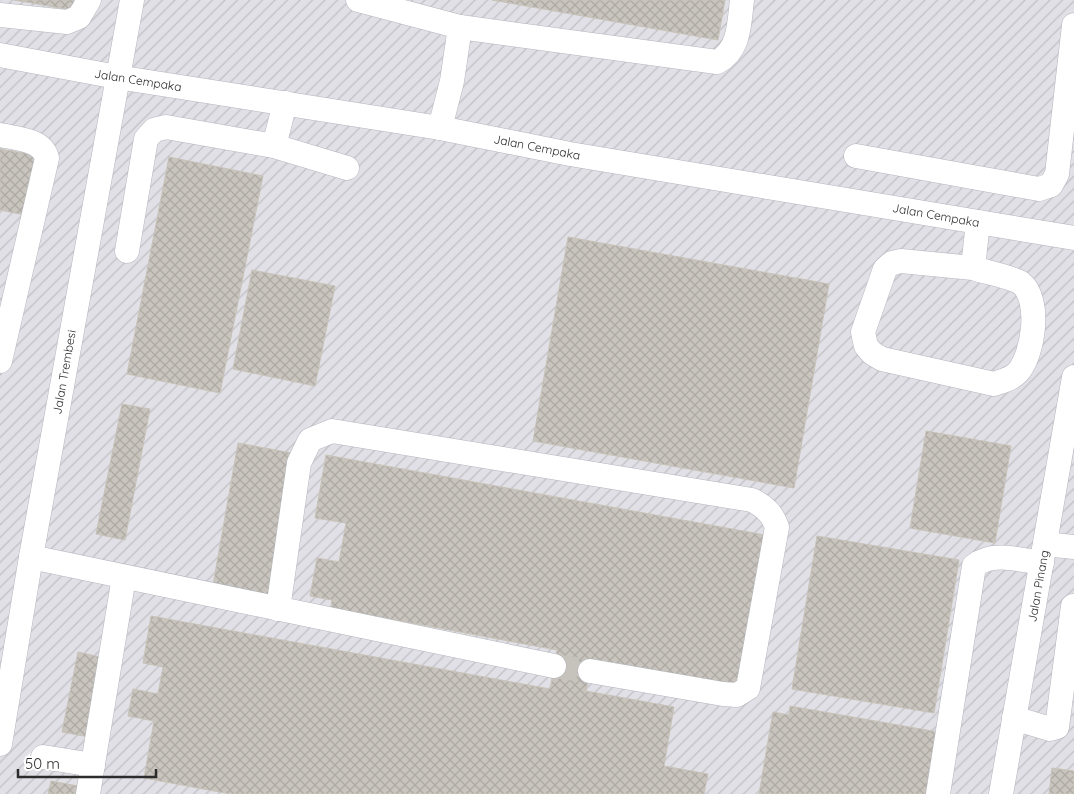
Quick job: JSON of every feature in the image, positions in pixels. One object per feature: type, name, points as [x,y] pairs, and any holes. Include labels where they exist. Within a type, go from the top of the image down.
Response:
[{"type":"street","points":[[0,15],[67,22],[79,17],[89,0]]},
{"type":"street","name":"Jalan Trembesi","points":[[0,744],[5,690],[132,0]]},
{"type":"street","points":[[358,0],[460,27],[717,62],[725,58],[734,47],[742,0]]},
{"type":"street","points":[[856,156],[1040,189],[1051,185],[1057,174],[1074,25]]},
{"type":"street","points":[[440,128],[452,81],[460,27]]},
{"type":"street","name":"Jalan Cempaka","points":[[0,55],[117,78],[440,128],[570,154],[1074,238]]},
{"type":"street","points":[[274,146],[285,103]]},
{"type":"street","points":[[127,251],[146,139],[154,130],[166,127],[274,146],[347,168]]},
{"type":"street","points":[[0,134],[38,144],[45,149],[47,158],[0,361]]},
{"type":"street","points":[[973,268],[978,222]]},
{"type":"street","points":[[901,261],[973,268],[1020,283],[1030,295],[1035,309],[1027,360],[1016,374],[1008,380],[994,384],[882,359],[872,354],[866,346],[863,332],[885,269],[892,263],[901,261]]},
{"type":"street","name":"Jalan Pinang","points":[[1001,794],[1074,377]]},
{"type":"street","points":[[278,609],[299,463],[310,440],[332,431],[752,500],[766,507],[777,527],[748,688],[737,695],[724,694],[590,671]]},
{"type":"street","points":[[938,794],[974,566],[983,559],[1043,553],[1074,547]]},
{"type":"street","points":[[30,556],[554,666]]},
{"type":"street","points":[[88,794],[124,577]]},
{"type":"street","points":[[1014,718],[1050,729],[1057,727],[1073,606]]},
{"type":"street","points":[[43,757],[93,765]]},
{"type":"shaded area","points":[[0,0],[1074,0],[1074,794],[0,794]]},
{"type":"building","points":[[14,0],[79,0],[77,11]]},
{"type":"building","points":[[492,0],[725,0],[718,40]]},
{"type":"building","points":[[0,149],[40,156],[29,216],[0,210]]},
{"type":"building","points":[[169,157],[263,176],[220,393],[127,374]]},
{"type":"building","points":[[568,237],[829,284],[794,488],[533,441]]},
{"type":"building","points":[[252,270],[335,286],[315,386],[233,369]]},
{"type":"building","points":[[122,404],[150,409],[125,540],[96,534]]},
{"type":"building","points":[[926,431],[1011,446],[995,543],[910,528]]},
{"type":"building","points":[[238,443],[297,454],[272,596],[213,585]]},
{"type":"building","points":[[326,455],[765,535],[738,687],[592,660],[586,691],[674,707],[664,766],[708,774],[704,794],[230,794],[144,778],[154,721],[128,716],[133,689],[158,694],[163,667],[143,663],[151,616],[550,689],[557,650],[331,608],[332,600],[310,596],[317,558],[339,562],[346,523],[315,518]]},
{"type":"building","points":[[817,536],[959,560],[934,713],[792,689]]},
{"type":"building","points":[[78,652],[104,658],[89,737],[62,732]]},
{"type":"building","points":[[790,706],[938,732],[927,794],[759,794],[773,712],[789,715]]},
{"type":"building","points":[[1052,768],[1074,771],[1074,794],[1049,794]]},
{"type":"building","points":[[51,781],[89,788],[88,794],[48,794]]},
{"type":"tunnel","points":[[554,666],[590,671]]}]
